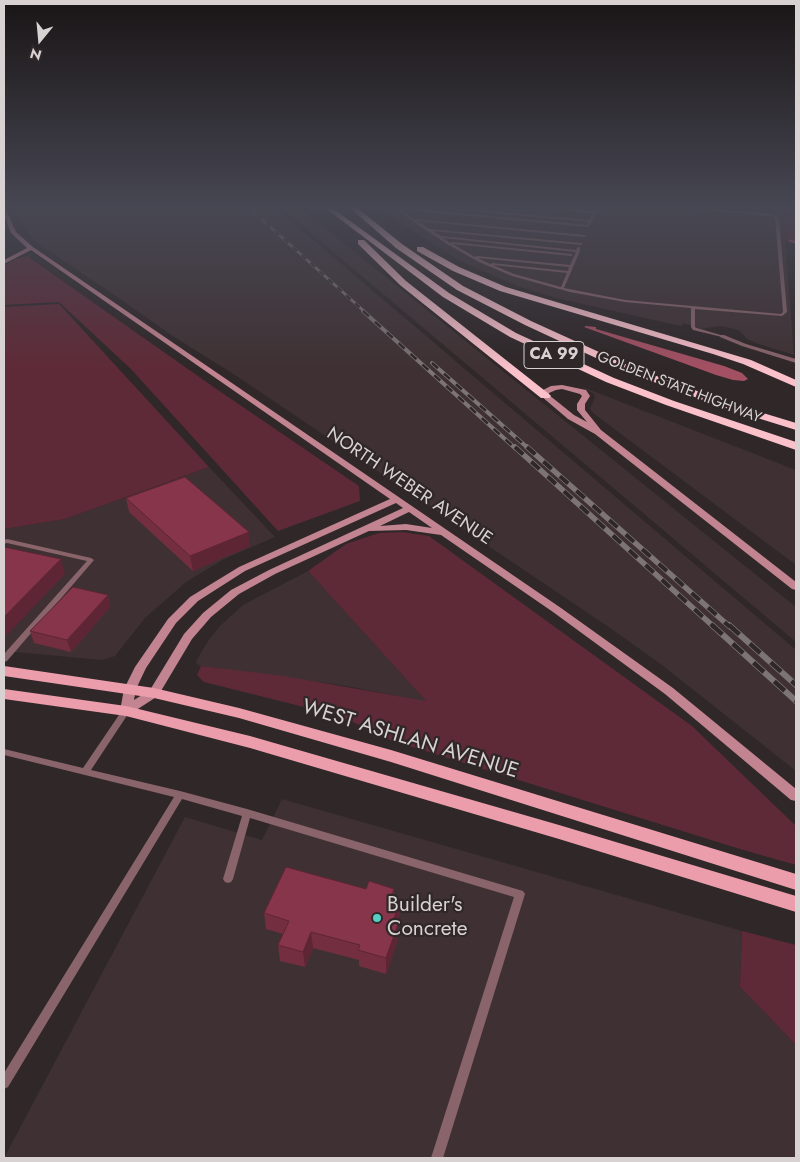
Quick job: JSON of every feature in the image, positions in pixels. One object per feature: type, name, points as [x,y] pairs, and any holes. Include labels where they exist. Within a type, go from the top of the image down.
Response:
[{"type":"highway","points":[[381,261],[403,283],[544,396]]},
{"type":"highway","name":"GOLDEN STATE HIGHWAY","points":[[401,261],[446,295],[513,335],[560,358],[653,396],[796,446]]},
{"type":"highway","name":"GOLDEN STATE HIGHWAY","points":[[421,261],[454,284],[528,323],[628,369],[715,401],[796,427]]},
{"type":"highway","points":[[441,261],[503,288],[574,312],[717,352],[747,362],[796,384]]},
{"type":"main road","name":"NORTH WEBER AVENUE","points":[[50,261],[557,610],[668,690],[796,796]]},
{"type":"main road","points":[[598,432],[581,410],[586,396],[583,392],[571,388],[558,387],[548,391],[544,396],[571,416],[598,432],[796,587]]},
{"type":"main road","points":[[126,712],[130,688],[165,630],[183,609],[209,588],[249,566],[395,500]]},
{"type":"main road","points":[[126,712],[154,693],[188,637],[207,615],[222,602],[253,582],[409,509]]},
{"type":"main road","points":[[359,531],[406,527],[446,534]]},
{"type":"main road","name":"WEST ASHLAN AVENUE","points":[[4,671],[130,688],[239,713],[315,734],[790,880]]},
{"type":"main road","points":[[4,694],[126,712],[165,720],[316,760],[796,904]]},
{"type":"street","points":[[722,336],[796,361]]},
{"type":"lane","points":[[480,261],[513,275],[562,289],[625,301],[782,316],[785,312],[781,261]]},
{"type":"lane","points":[[519,261],[572,266]]},
{"type":"lane","points":[[562,289],[574,261]]},
{"type":"lane","points":[[484,263],[569,272]]},
{"type":"lane","points":[[694,308],[693,327],[722,336]]},
{"type":"lane","points":[[4,542],[7,541],[91,560],[4,659]]},
{"type":"lane","points":[[86,771],[126,712]]},
{"type":"lane","points":[[4,752],[180,795],[520,894],[437,1158]]},
{"type":"lane","points":[[4,1083],[180,795]]},
{"type":"lane","points":[[228,879],[247,814]]},
{"type":"shaded area","points":[[12,261],[34,261],[359,486],[360,501],[278,531],[131,369],[59,302],[4,305],[4,266]]},
{"type":"shaded area","points":[[64,261],[338,261],[796,650],[796,771],[662,665],[613,630]]},
{"type":"shaded area","points":[[344,261],[366,261],[796,607],[796,642]]},
{"type":"shaded area","points":[[461,261],[787,261],[794,355],[756,343],[747,339],[740,331],[731,328],[719,326],[702,329],[684,323],[681,326],[556,298],[517,286]]},
{"type":"shaded area","points":[[59,304],[209,467],[65,519],[4,529],[4,307]]},
{"type":"shaded area","points":[[584,327],[596,327],[596,329],[724,366],[742,373],[748,379],[744,381],[733,380],[716,375]]},
{"type":"shaded area","points":[[580,386],[796,470],[796,565],[593,413],[590,409],[595,397],[594,394]]},
{"type":"shaded area","points":[[209,467],[275,537],[224,559],[186,582],[145,618],[115,656],[102,660],[4,651],[4,529],[65,519]]},
{"type":"shaded area","points":[[402,532],[429,536],[692,726],[796,826],[796,865],[390,740],[340,716],[204,682],[197,675],[201,666],[284,676],[426,701],[308,571],[346,544],[379,533]]},
{"type":"shaded area","points":[[308,571],[427,702],[347,686],[197,664],[196,661],[208,641],[220,626],[243,605]]},
{"type":"shaded area","points":[[282,799],[742,931],[740,987],[796,1045],[796,1158],[4,1158],[185,817],[262,840]]},
{"type":"shaded area","points":[[742,931],[796,945],[796,1045],[740,987]]},
{"type":"building","points":[[185,477],[249,532],[190,556],[126,498]]},
{"type":"building","points":[[4,547],[61,559],[4,617]]},
{"type":"building","points":[[73,587],[108,595],[67,640],[30,631]]},
{"type":"building","points":[[286,867],[366,889],[369,881],[394,889],[392,895],[400,898],[393,922],[398,924],[386,958],[358,950],[360,945],[311,932],[303,952],[278,945],[289,921],[264,913]]},
{"type":"railway","points":[[308,261],[365,312]]},
{"type":"railway","points":[[363,311],[516,449]]},
{"type":"railway","points":[[432,363],[529,449]]},
{"type":"railway","points":[[515,447],[714,627]]},
{"type":"railway","points":[[527,447],[730,627]]},
{"type":"railway","points":[[712,625],[796,701]]},
{"type":"railway","points":[[729,625],[796,685]]},
{"type":"place","name":"Builder's Concrete","points":[[377,918]]}]
